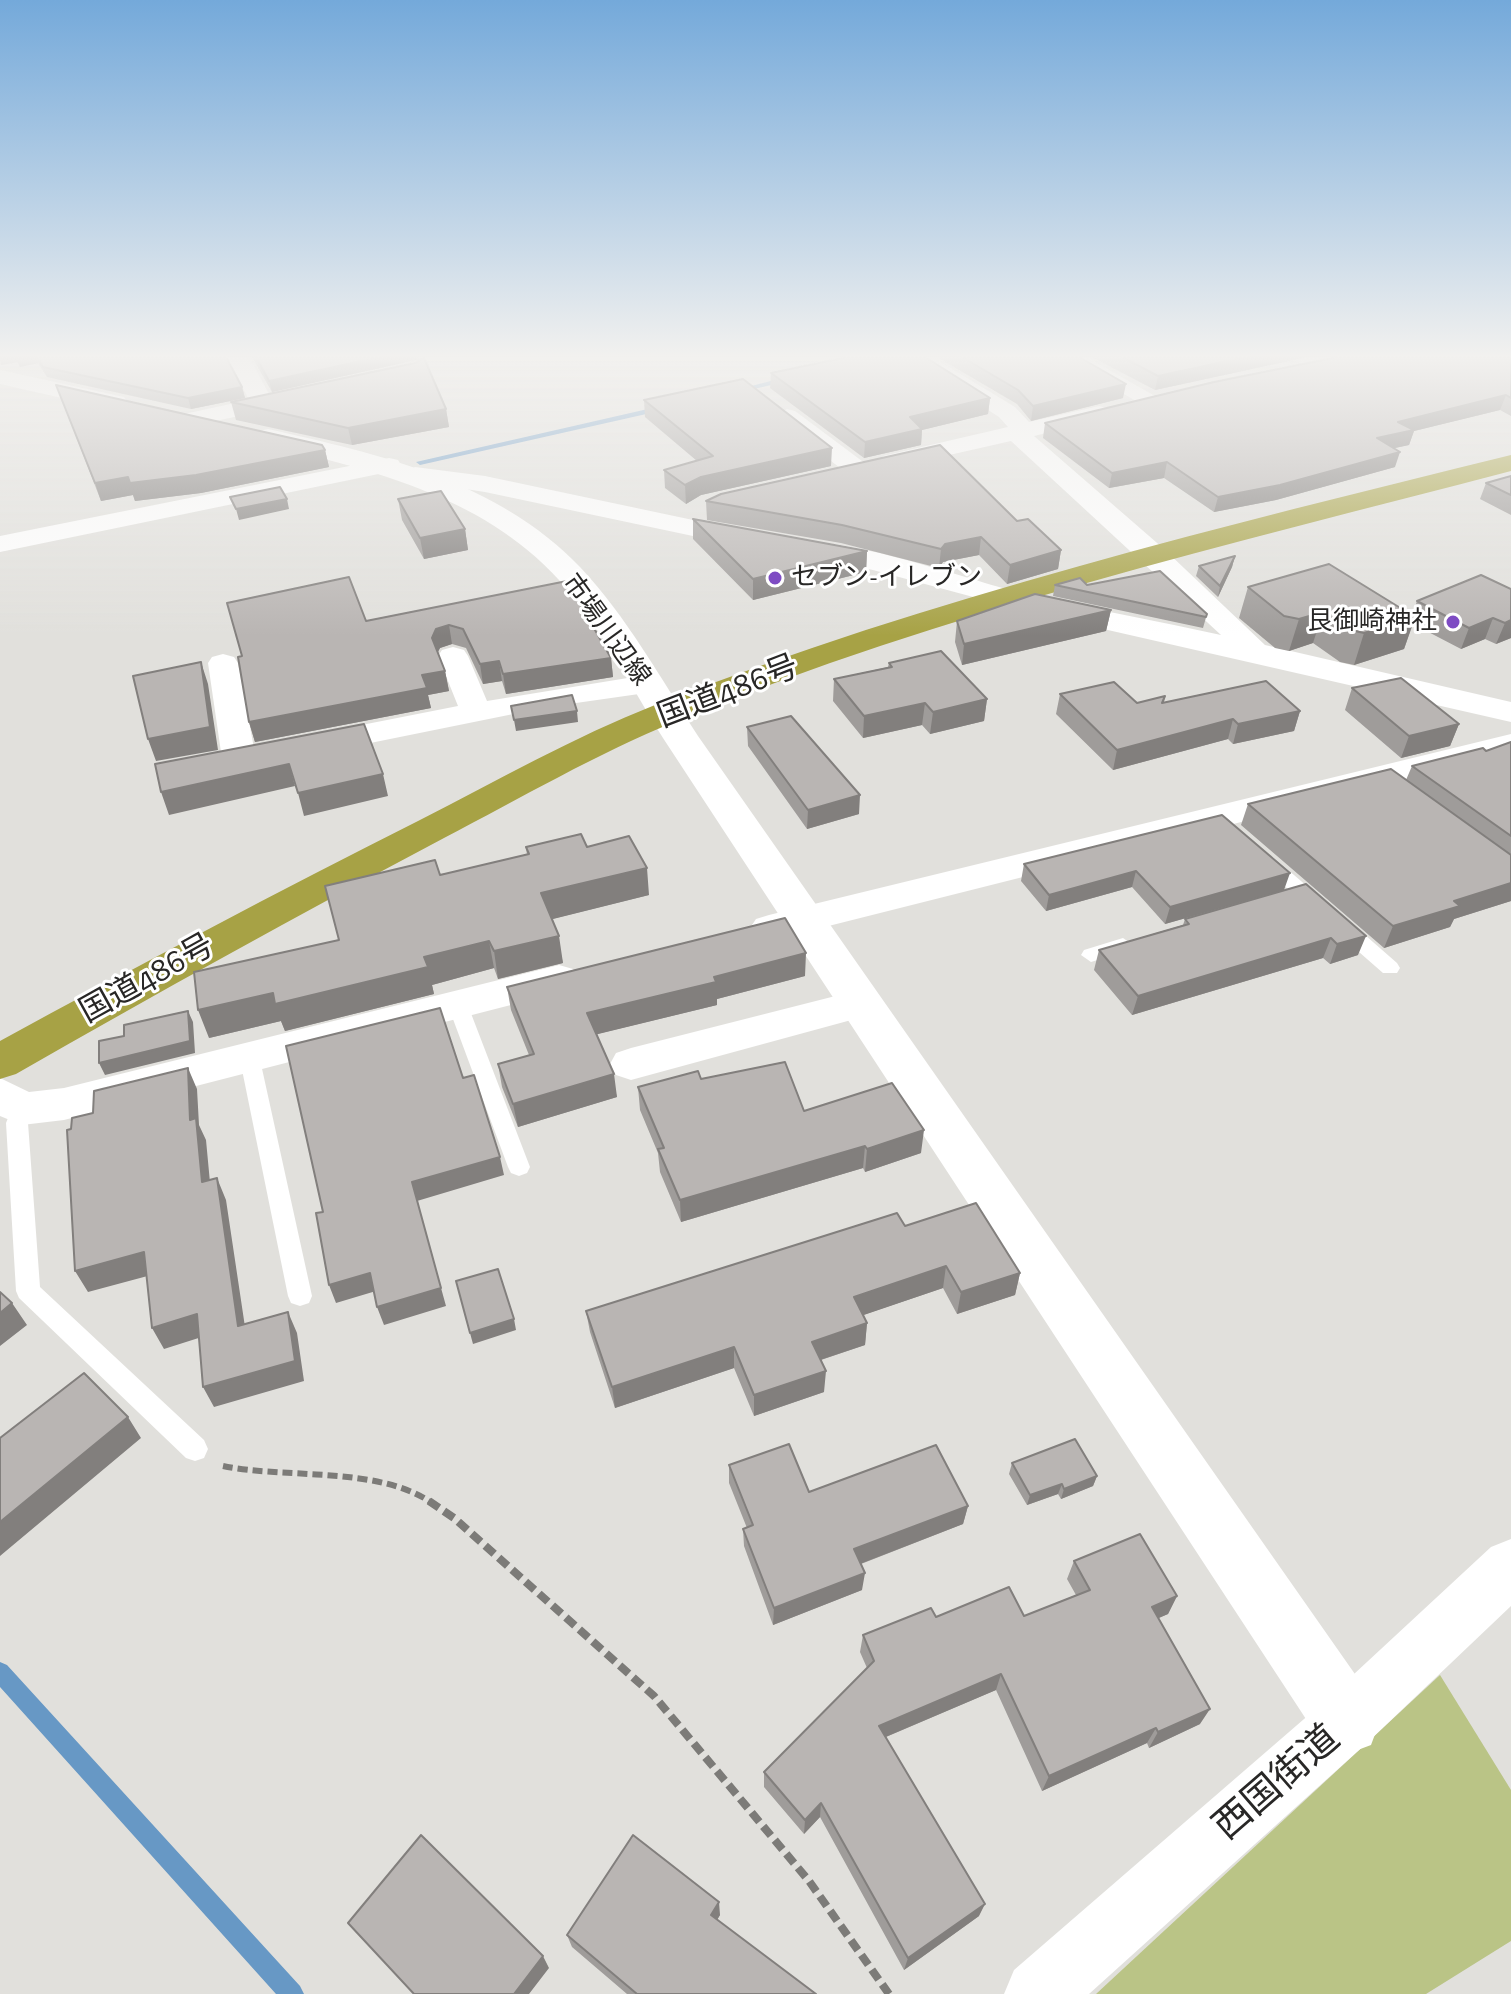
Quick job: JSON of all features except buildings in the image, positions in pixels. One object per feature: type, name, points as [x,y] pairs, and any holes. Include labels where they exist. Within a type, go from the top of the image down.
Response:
[{"type":"highway","name":"国道486号","points":[[0,1062],[218,939],[569,758],[656,699],[843,649],[1154,555],[1511,463]]},
{"type":"main road","name":"市場川辺線","points":[[320,450],[402,470],[490,512],[551,555],[604,617],[656,699],[1347,1721]]},
{"type":"street","points":[[832,450],[857,469]]},
{"type":"street","points":[[828,476],[944,450]]},
{"type":"street","points":[[1040,450],[1259,656]]},
{"type":"street","points":[[0,544],[402,470],[938,576],[1011,597],[1202,638],[1259,656],[1511,712]]},
{"type":"street","points":[[675,524],[701,507]]},
{"type":"street","points":[[453,656],[476,712]]},
{"type":"street","points":[[223,663],[251,756],[476,712],[656,699]]},
{"type":"street","points":[[730,937],[1234,832],[1368,778],[1395,786],[1511,744]]},
{"type":"street","points":[[11,1102],[64,1104],[593,970]]},
{"type":"street","points":[[631,1064],[863,1003]]},
{"type":"street","name":"西国街道","points":[[1038,1994],[1347,1721],[1511,1567]]},
{"type":"lane","points":[[1234,832],[1390,968]]},
{"type":"lane","points":[[1273,902],[1304,893]]},
{"type":"lane","points":[[1091,955],[1137,941]]},
{"type":"lane","points":[[457,1003],[519,1167]]},
{"type":"lane","points":[[249,1055],[300,1296]]},
{"type":"lane","points":[[11,1102],[17,1123],[28,1291],[195,1449]]},
{"type":"lane","points":[[82,1383],[106,1365]]},
{"type":"path","points":[[195,1449],[219,1465],[252,1472],[384,1482],[417,1492],[454,1518],[654,1696],[809,1881],[889,1994]]},
{"type":"green space","points":[[1440,1675],[1511,1790],[1511,1941],[1426,1994],[1096,1994]]},
{"type":"waterway","points":[[420,462],[473,450]]},
{"type":"waterway","points":[[0,1672],[292,1994]]},
{"type":"place","name":"セブン-イレブン","points":[[775,578]]},
{"type":"place","name":"艮御崎神社","points":[[1453,622]]}]
